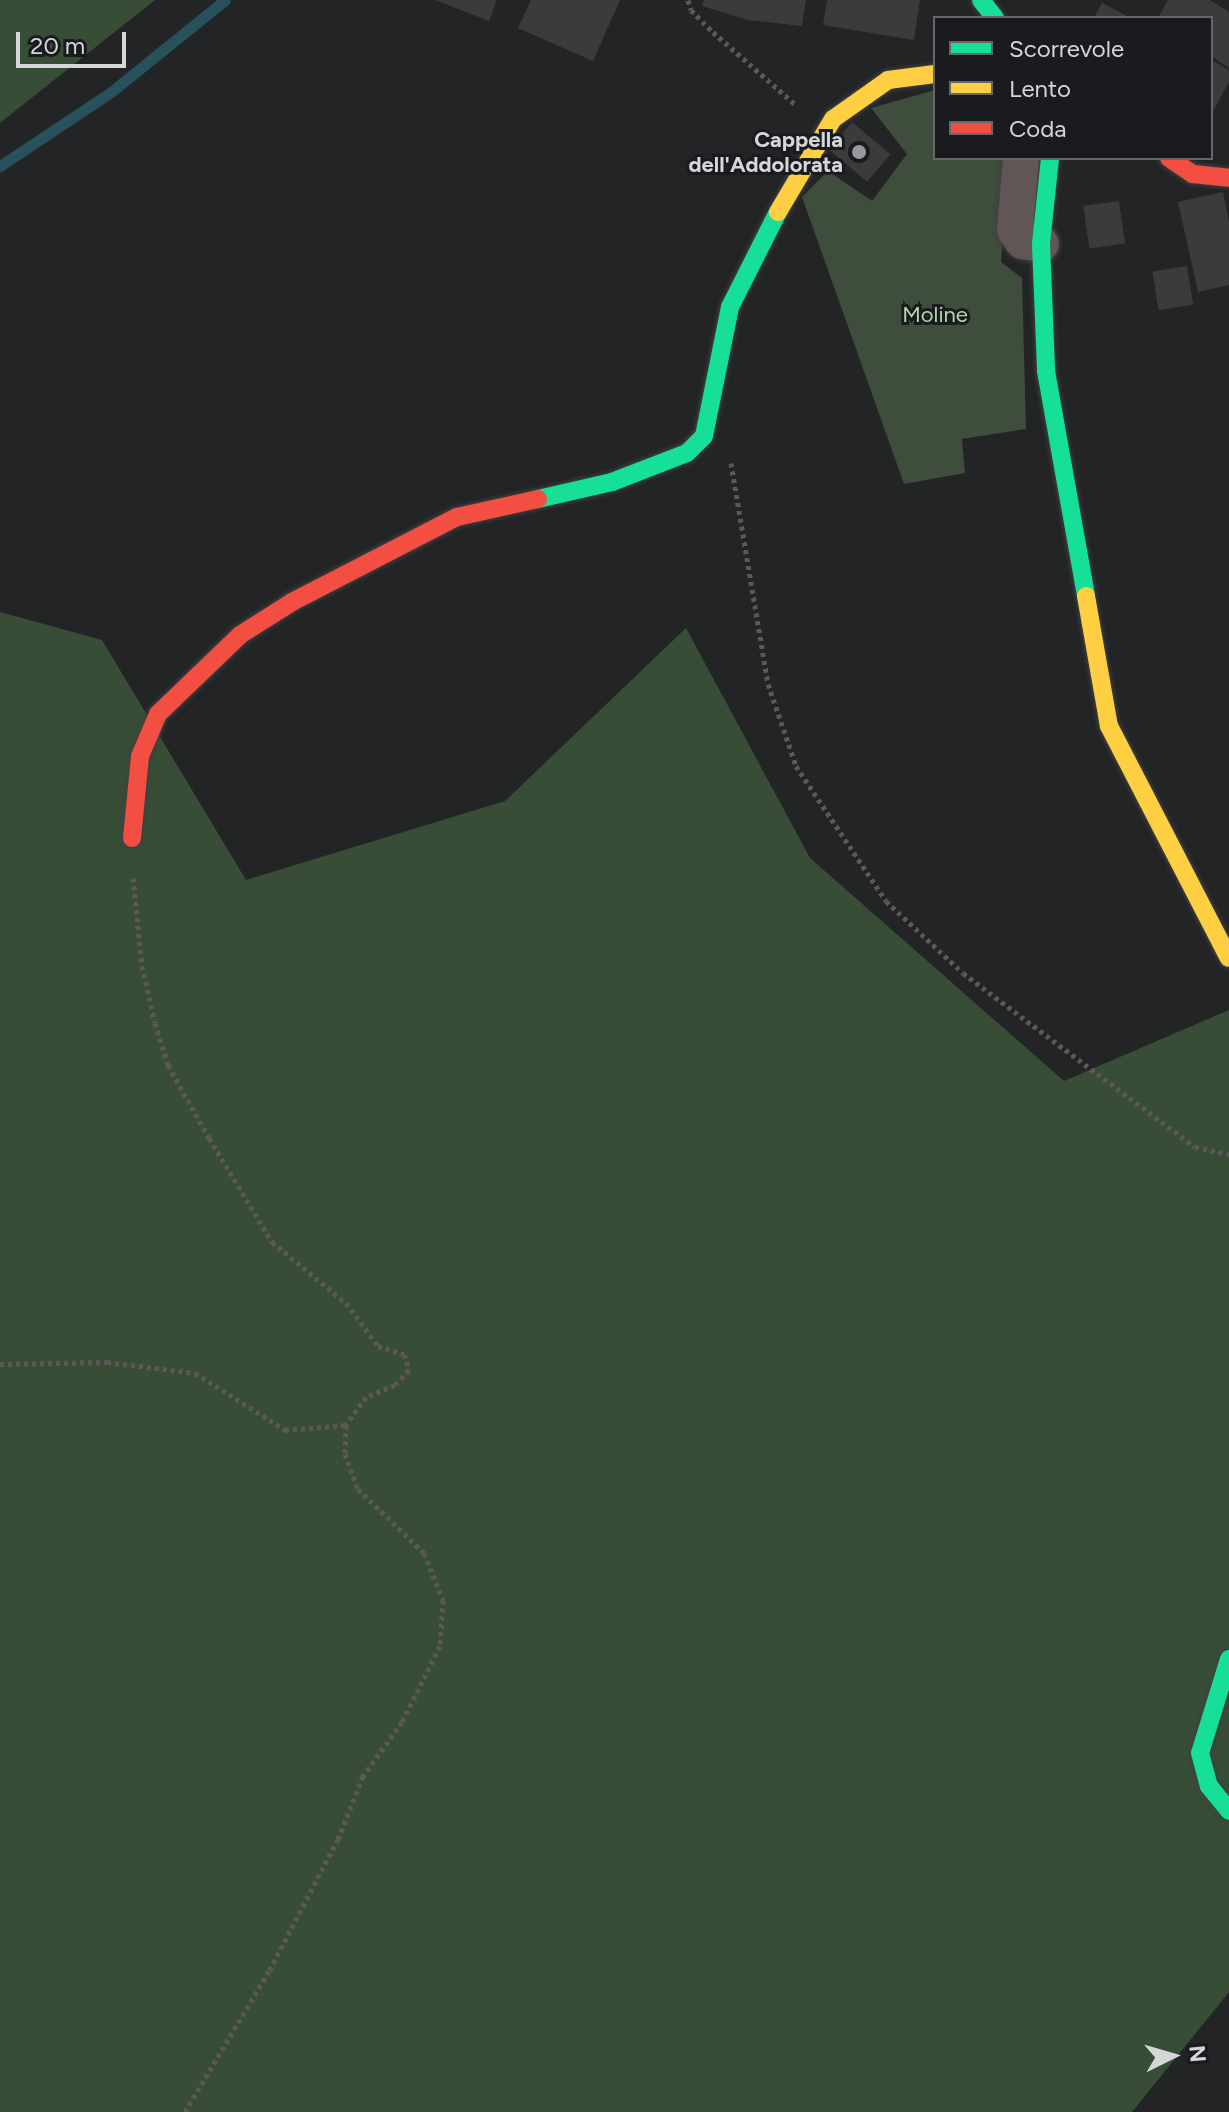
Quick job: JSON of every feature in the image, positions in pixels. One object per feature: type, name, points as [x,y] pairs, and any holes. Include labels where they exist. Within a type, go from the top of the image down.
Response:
[{"type":"street","points":[[981,0],[993,16]]},
{"type":"street","points":[[132,838],[140,756],[158,714],[240,635],[292,602],[457,517],[612,482],[687,453],[704,436],[711,414],[730,307],[833,119],[862,94],[888,80],[933,74]]},
{"type":"street","points":[[1021,160],[1015,230],[1023,241],[1041,244]]},
{"type":"street","points":[[1050,160],[1041,244],[1046,371],[1109,726],[1229,958]]},
{"type":"street","points":[[1172,160],[1193,174],[1229,178]]},
{"type":"street","points":[[1229,1659],[1209,1786],[1229,1811]]},
{"type":"path","points":[[688,0],[691,10],[713,32],[786,91],[812,127],[813,152]]},
{"type":"path","points":[[711,414],[737,477],[768,684],[796,766],[886,901],[963,973],[1195,1147],[1229,1154]]},
{"type":"path","points":[[132,838],[142,966],[168,1065],[272,1242],[346,1303],[378,1346],[404,1354],[409,1370],[395,1385],[366,1397],[346,1425],[345,1454],[358,1489],[424,1553],[443,1600],[440,1646],[402,1722],[363,1776],[338,1839],[290,1931],[185,2112]]},
{"type":"path","points":[[0,1364],[107,1362],[195,1373],[285,1430],[346,1425]]},
{"type":"green space","points":[[0,0],[155,0],[0,123]]},
{"type":"green space","name":"Moline","points":[[933,91],[933,160],[1010,160],[1001,262],[1022,278],[1026,429],[962,439],[965,473],[904,484],[802,197],[828,171],[872,201],[907,154],[871,108]]},
{"type":"green space","points":[[0,612],[102,640],[246,880],[505,801],[686,628],[810,858],[1064,1081],[1229,1010],[1229,1992],[1132,2112],[0,2112]]},
{"type":"building","points":[[435,0],[497,0],[489,21]]},
{"type":"building","points":[[531,0],[620,0],[593,61],[518,28]]},
{"type":"building","points":[[704,0],[806,0],[802,26],[748,20],[702,6]]},
{"type":"building","points":[[827,0],[920,0],[914,40],[823,25]]},
{"type":"building","points":[[1168,0],[1210,0],[1229,12],[1229,68],[1213,57],[1213,16],[1159,16]]},
{"type":"building","points":[[1102,3],[1127,16],[1095,16]]},
{"type":"building","points":[[1213,61],[1229,70],[1229,82],[1213,111]]},
{"type":"building","name":"Cappella dell'Addolorata","points":[[852,122],[890,154],[867,182],[829,150]]},
{"type":"building","points":[[1223,192],[1229,222],[1229,285],[1198,292],[1178,202]]},
{"type":"building","points":[[1119,201],[1125,244],[1089,249],[1083,206]]},
{"type":"building","points":[[1187,266],[1193,305],[1159,310],[1152,271]]},
{"type":"waterway","points":[[0,166],[111,92],[225,0]]},
{"type":"traffic: fast","points":[[981,0],[993,16]]},
{"type":"traffic: fast","points":[[1050,160],[1041,244],[1046,371],[1086,596]]},
{"type":"traffic: fast","points":[[538,499],[612,482],[687,453],[704,436],[730,307],[778,212]]},
{"type":"traffic: fast","points":[[1229,1659],[1200,1753],[1209,1786],[1229,1811]]},
{"type":"traffic: slow","points":[[778,212],[833,119],[888,80],[933,74]]},
{"type":"traffic: slow","points":[[1086,596],[1109,726],[1229,958]]},
{"type":"traffic: jam","points":[[1172,160],[1193,174],[1229,178]]},
{"type":"traffic: jam","points":[[132,838],[140,756],[158,714],[240,635],[292,602],[457,517],[538,499]]},
{"type":"place","name":"Cappella dell'Addolorata","points":[[859,152]]}]
